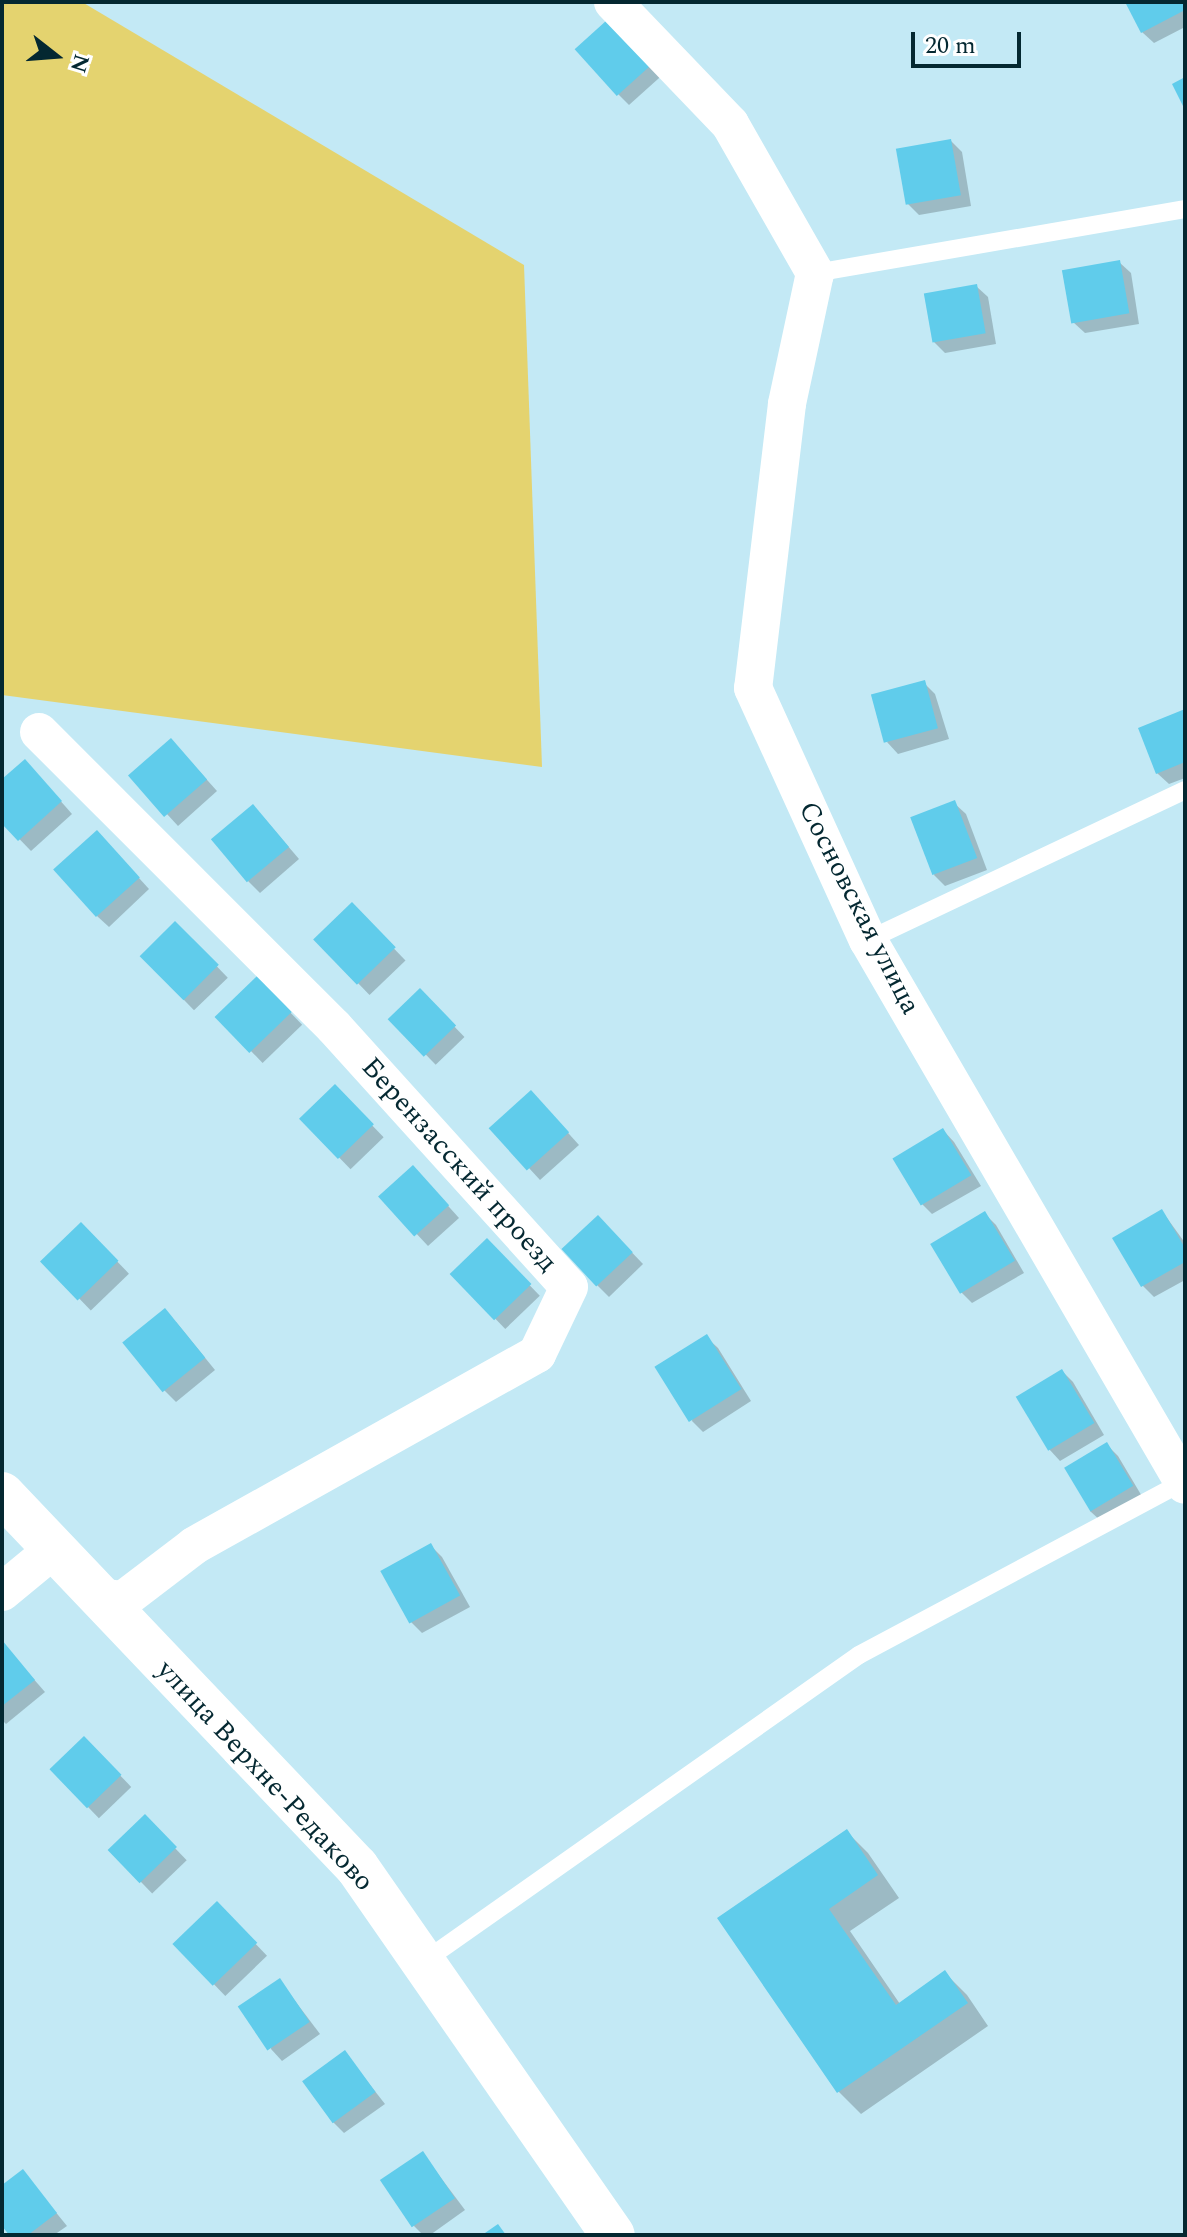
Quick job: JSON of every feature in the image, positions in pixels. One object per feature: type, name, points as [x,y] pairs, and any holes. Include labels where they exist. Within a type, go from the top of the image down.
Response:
[{"type":"street","points":[[613,2],[730,124],[815,273]]},
{"type":"street","name":"Сосновская улица","points":[[815,273],[787,404],[753,688],[868,940],[1184,1484]]},
{"type":"street","name":"Берензасский проезд","points":[[39,732],[334,1027],[569,1287],[537,1354],[194,1546],[123,1600],[97,1597]]},
{"type":"street","name":"улица Верхне-Редаково","points":[[2,1494],[357,1867],[613,2235]]},
{"type":"street","points":[[2,1592],[53,1550]]},
{"type":"lane","points":[[815,273],[1185,209]]},
{"type":"lane","points":[[868,940],[1185,790]]},
{"type":"lane","points":[[423,1962],[859,1655],[1184,1484]]},
{"type":"shaded area","points":[[2,2],[82,2],[524,265],[542,767],[2,695]]},
{"type":"building","points":[[1125,2],[1185,2],[1185,10],[1141,33]]},
{"type":"building","points":[[617,11],[659,58],[617,96],[575,49]]},
{"type":"building","points":[[1185,77],[1185,110],[1172,84]]},
{"type":"building","points":[[951,139],[961,195],[906,205],[896,149]]},
{"type":"building","points":[[1120,260],[1129,313],[1071,323],[1062,270]]},
{"type":"building","points":[[977,284],[986,333],[933,343],[924,293]]},
{"type":"building","points":[[925,680],[938,728],[884,743],[871,694]]},
{"type":"building","points":[[1185,709],[1185,762],[1156,774],[1138,728]]},
{"type":"building","points":[[171,738],[207,780],[164,817],[128,775]]},
{"type":"building","points":[[25,759],[62,801],[18,841],[2,824],[2,779]]},
{"type":"building","points":[[955,800],[977,858],[932,875],[910,817]]},
{"type":"building","points":[[253,804],[289,847],[247,882],[211,839]]},
{"type":"building","points":[[97,830],[140,878],[96,917],[53,869]]},
{"type":"building","points":[[352,902],[396,947],[357,985],[313,940]]},
{"type":"building","points":[[175,921],[219,965],[183,1000],[140,956]]},
{"type":"building","points":[[257,976],[292,1012],[249,1053],[215,1017]]},
{"type":"building","points":[[420,988],[456,1025],[424,1057],[388,1019]]},
{"type":"building","points":[[335,1084],[374,1124],[338,1159],[299,1119]]},
{"type":"building","points":[[531,1090],[569,1132],[527,1170],[489,1128]]},
{"type":"building","points":[[943,1128],[971,1175],[921,1206],[892,1158]]},
{"type":"building","points":[[413,1165],[449,1205],[414,1237],[378,1196]]},
{"type":"building","points":[[1162,1209],[1185,1248],[1185,1262],[1141,1287],[1112,1238]]},
{"type":"building","points":[[985,1211],[1015,1261],[960,1294],[930,1244]]},
{"type":"building","points":[[598,1215],[633,1252],[596,1286],[561,1249]]},
{"type":"building","points":[[81,1222],[119,1261],[78,1300],[40,1262]]},
{"type":"building","points":[[487,1238],[531,1284],[494,1320],[450,1274]]},
{"type":"building","points":[[165,1308],[205,1358],[163,1392],[122,1343]]},
{"type":"building","points":[[707,1334],[741,1389],[689,1422],[654,1367]]},
{"type":"building","points":[[1062,1369],[1094,1423],[1048,1451],[1016,1397]]},
{"type":"building","points":[[1107,1442],[1133,1486],[1090,1511],[1064,1468]]},
{"type":"building","points":[[431,1543],[460,1595],[409,1624],[380,1571]]},
{"type":"building","points":[[2,1640],[35,1680],[2,1706]]},
{"type":"building","points":[[84,1736],[122,1775],[87,1808],[49,1769]]},
{"type":"building","points":[[145,1814],[177,1847],[140,1883],[108,1850]]},
{"type":"building","points":[[847,1829],[878,1875],[829,1909],[896,2005],[945,1970],[968,2003],[837,2093],[717,1918]]},
{"type":"building","points":[[217,1901],[257,1943],[213,1986],[172,1944]]},
{"type":"building","points":[[280,1978],[310,2022],[267,2050],[238,2007]]},
{"type":"building","points":[[345,2050],[376,2092],[333,2123],[302,2081]]},
{"type":"building","points":[[423,2151],[455,2198],[412,2227],[380,2180]]},
{"type":"building","points":[[23,2169],[57,2213],[28,2235],[9,2235],[2,2226],[2,2185]]},
{"type":"building","points":[[498,2224],[506,2235],[482,2235]]}]
